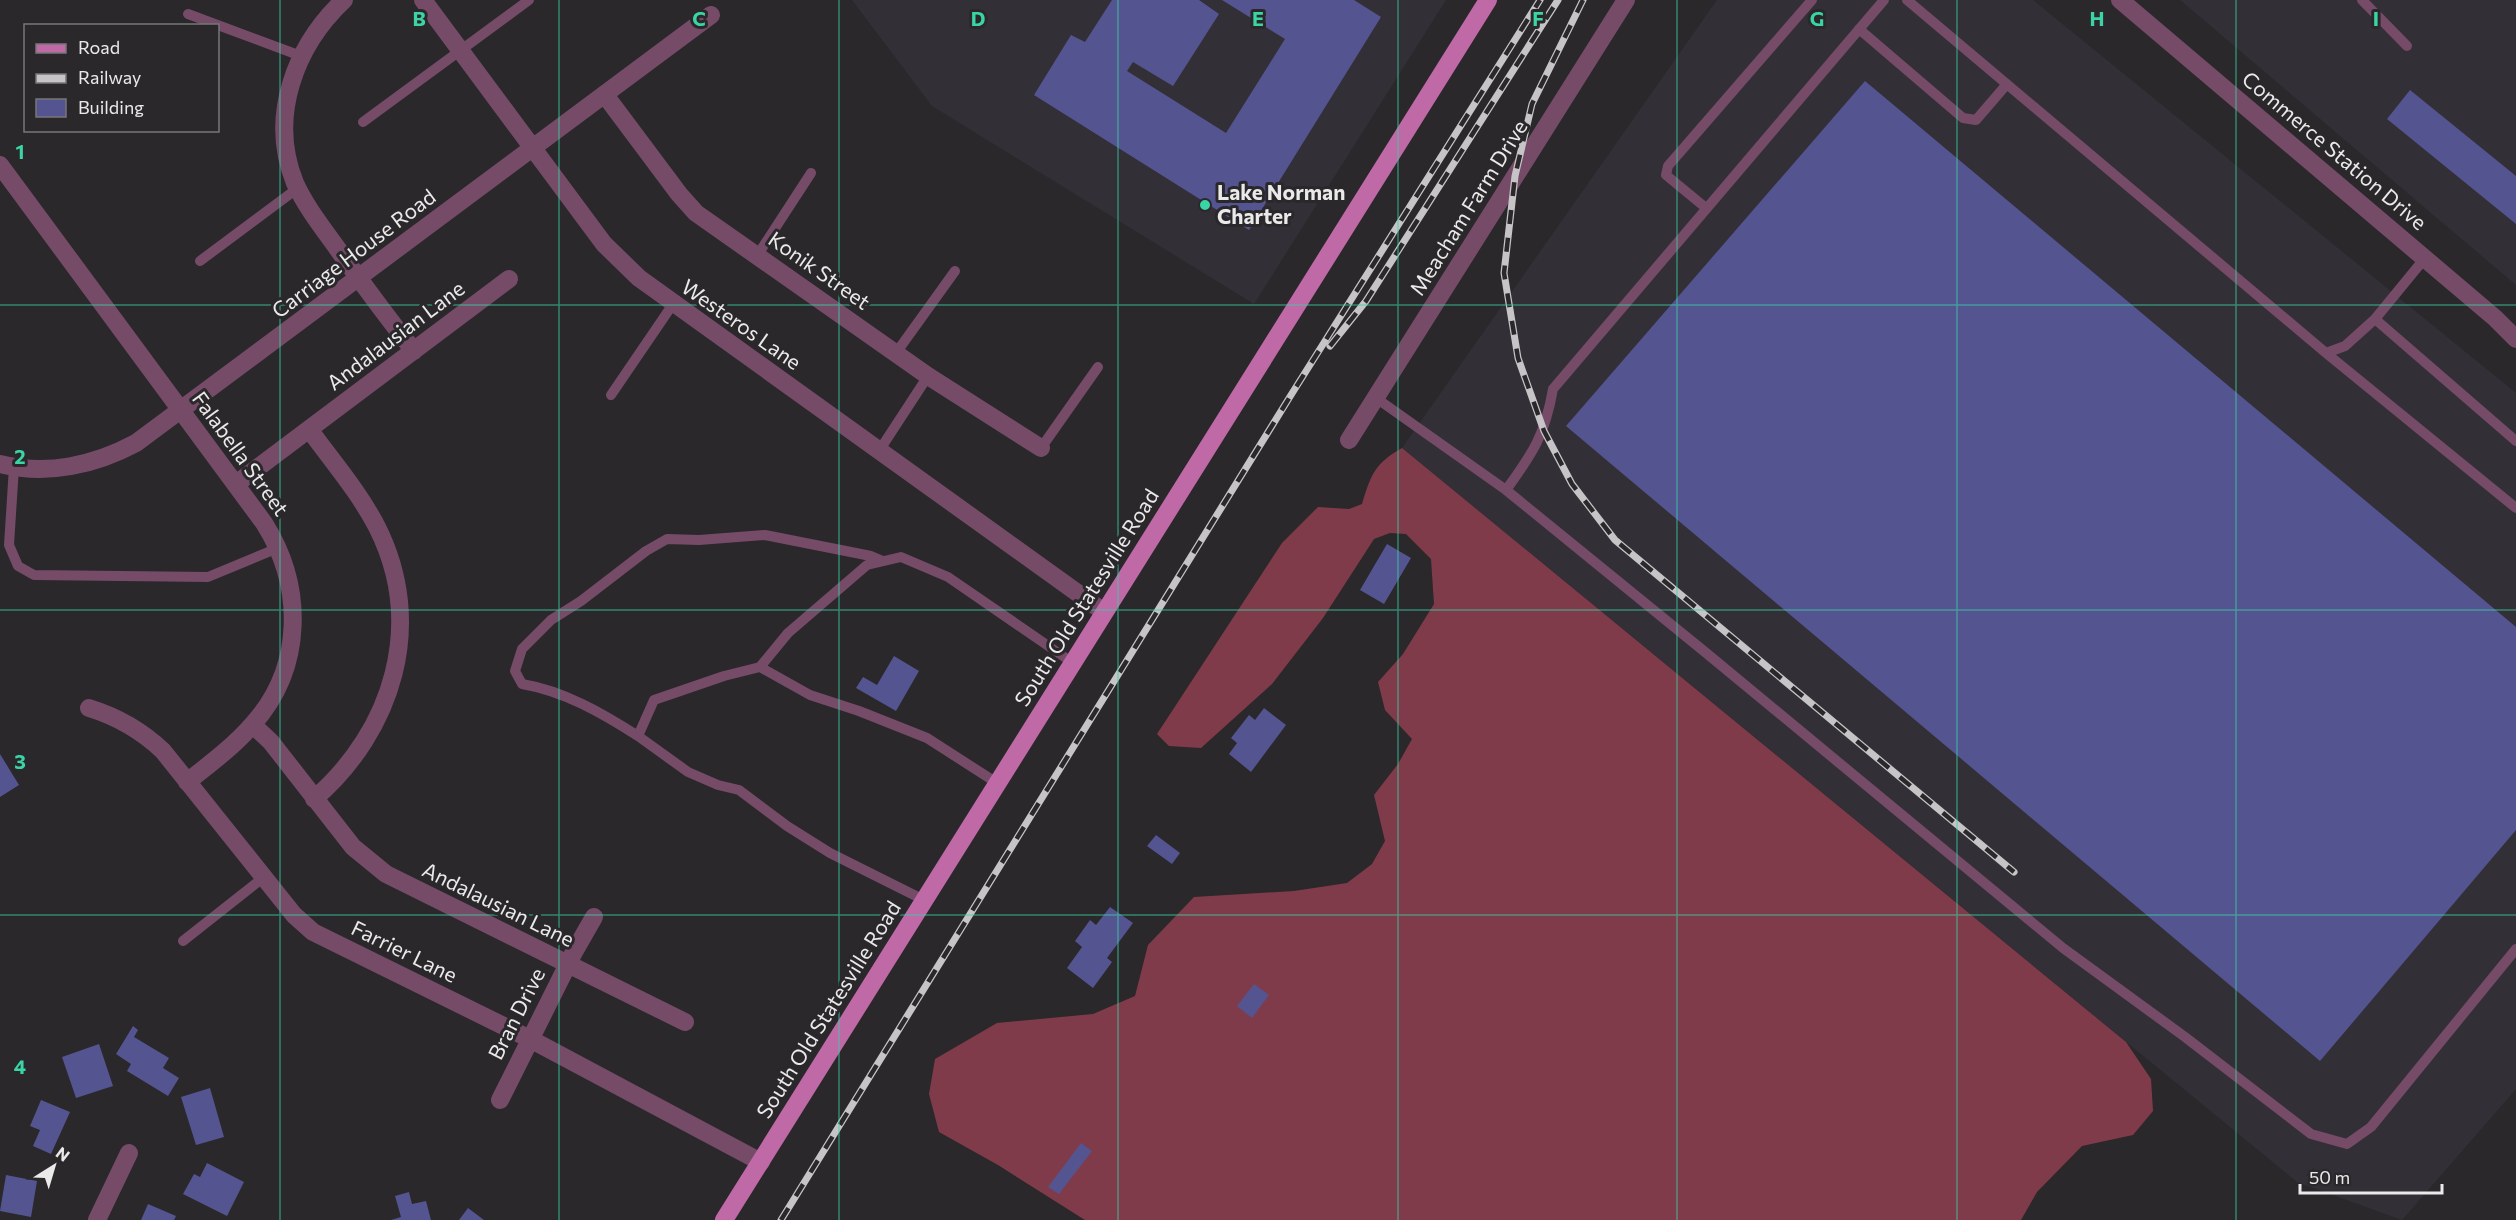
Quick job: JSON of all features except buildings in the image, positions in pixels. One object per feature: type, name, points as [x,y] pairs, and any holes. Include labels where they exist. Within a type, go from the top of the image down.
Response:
[{"type":"main road","name":"South Old Statesville Road","points":[[724,1220],[1488,0]]},
{"type":"street","points":[[344,0],[315,33],[291,79],[285,113],[286,148],[298,188],[311,212],[358,279],[414,351]]},
{"type":"street","name":"Westeros Lane","points":[[423,0],[609,250],[639,278],[1104,612]]},
{"type":"street","name":"Meacham Farm Drive","points":[[1349,440],[1626,0]]},
{"type":"street","name":"Commerce Station Drive","points":[[2120,0],[2425,258],[2516,339]]},
{"type":"street","name":"Carriage House Road","points":[[7,465],[64,468],[101,459],[136,443],[711,15]]},
{"type":"street","name":"Konik Street","points":[[605,95],[687,204],[928,376],[1041,448]]},
{"type":"street","name":"Falabella Street","points":[[1,169],[264,523],[278,548],[292,590],[294,626],[292,644],[282,679],[264,711],[253,725],[187,782]]},
{"type":"street","name":"Andalausian Lane","points":[[236,484],[509,279]]},
{"type":"street","points":[[309,429],[356,492],[378,529],[393,569],[399,611],[398,654],[380,716],[352,761],[314,799]]},
{"type":"street","name":"Farrier Lane","points":[[88,708],[121,720],[163,751],[294,915],[313,932],[530,1039],[761,1162]]},
{"type":"street","name":"Andalausian Lane","points":[[253,725],[271,742],[353,847],[386,874],[685,1022]]},
{"type":"street","name":"Bran Drive","points":[[500,1100],[594,917]]},
{"type":"street","points":[[97,1220],[129,1153]]},
{"type":"lane","points":[[363,122],[529,0]]},
{"type":"lane","points":[[1706,208],[1666,175],[1668,166],[1812,0]]},
{"type":"lane","points":[[1506,490],[1529,459],[1544,431],[1553,389],[1884,0]]},
{"type":"lane","points":[[1907,0],[2326,353],[2516,508]]},
{"type":"lane","points":[[2362,0],[2407,46]]},
{"type":"lane","points":[[188,14],[215,24]]},
{"type":"lane","points":[[219,26],[301,56]]},
{"type":"lane","points":[[1859,29],[1963,118],[1976,120],[2007,84]]},
{"type":"lane","points":[[757,256],[811,173]]},
{"type":"lane","points":[[200,261],[298,188]]},
{"type":"lane","points":[[2326,353],[2345,346],[2375,319],[2425,258]]},
{"type":"lane","points":[[896,353],[955,271]]},
{"type":"lane","points":[[611,395],[673,304]]},
{"type":"lane","points":[[2375,319],[2516,441]]},
{"type":"lane","points":[[1041,448],[1098,367]]},
{"type":"lane","points":[[879,451],[928,376]]},
{"type":"lane","points":[[1376,398],[1506,490],[1705,651],[2063,948],[2186,1037],[2311,1134],[2347,1143],[2371,1127],[2516,949]]},
{"type":"lane","points":[[7,465],[9,545],[18,566],[34,575],[208,576],[278,548]]},
{"type":"lane","points":[[883,561],[871,556],[765,535],[667,540],[646,551],[581,601],[550,620],[522,649],[515,671],[522,684],[548,688],[613,720],[688,772],[718,785],[739,790],[787,826],[830,853],[924,900]]},
{"type":"lane","points":[[638,736],[654,700],[760,666],[788,633],[867,565],[901,557],[948,577],[1073,663]]},
{"type":"lane","points":[[760,666],[810,695],[859,711],[927,738],[997,783]]},
{"type":"lane","points":[[183,941],[264,878]]},
{"type":"shaded area","name":"Lake Norman Charter","points":[[852,0],[1446,0],[1254,304],[932,106]]},
{"type":"shaded area","points":[[1717,0],[2033,0],[2516,393],[2516,1089],[2402,1220],[2297,1182],[1402,448]]},
{"type":"shaded area","points":[[2180,0],[2516,0],[2516,285]]},
{"type":"shaded area","points":[[1402,448],[2126,1042],[2151,1079],[2153,1111],[2133,1135],[2082,1146],[2037,1192],[2021,1220],[1085,1220],[998,1165],[939,1132],[929,1094],[935,1059],[997,1023],[1093,1014],[1135,996],[1148,945],[1194,897],[1294,891],[1347,883],[1372,864],[1385,841],[1374,795],[1398,764],[1412,739],[1385,710],[1378,682],[1403,654],[1434,604],[1431,559],[1406,534],[1390,533],[1374,539],[1323,618],[1272,684],[1201,748],[1169,746],[1157,734],[1282,543],[1318,507],[1349,509],[1362,504],[1368,485],[1379,465]]},
{"type":"railway","points":[[781,1220],[1291,395],[1540,0]]},
{"type":"railway","points":[[1330,346],[1366,301],[1558,0]]},
{"type":"railway","points":[[1583,0],[1532,104],[1515,176],[1504,273],[1518,358],[1544,431],[1572,484],[1615,540],[2014,872]]},
{"type":"place","name":"Lake Norman Charter","points":[[1205,205]]}]
